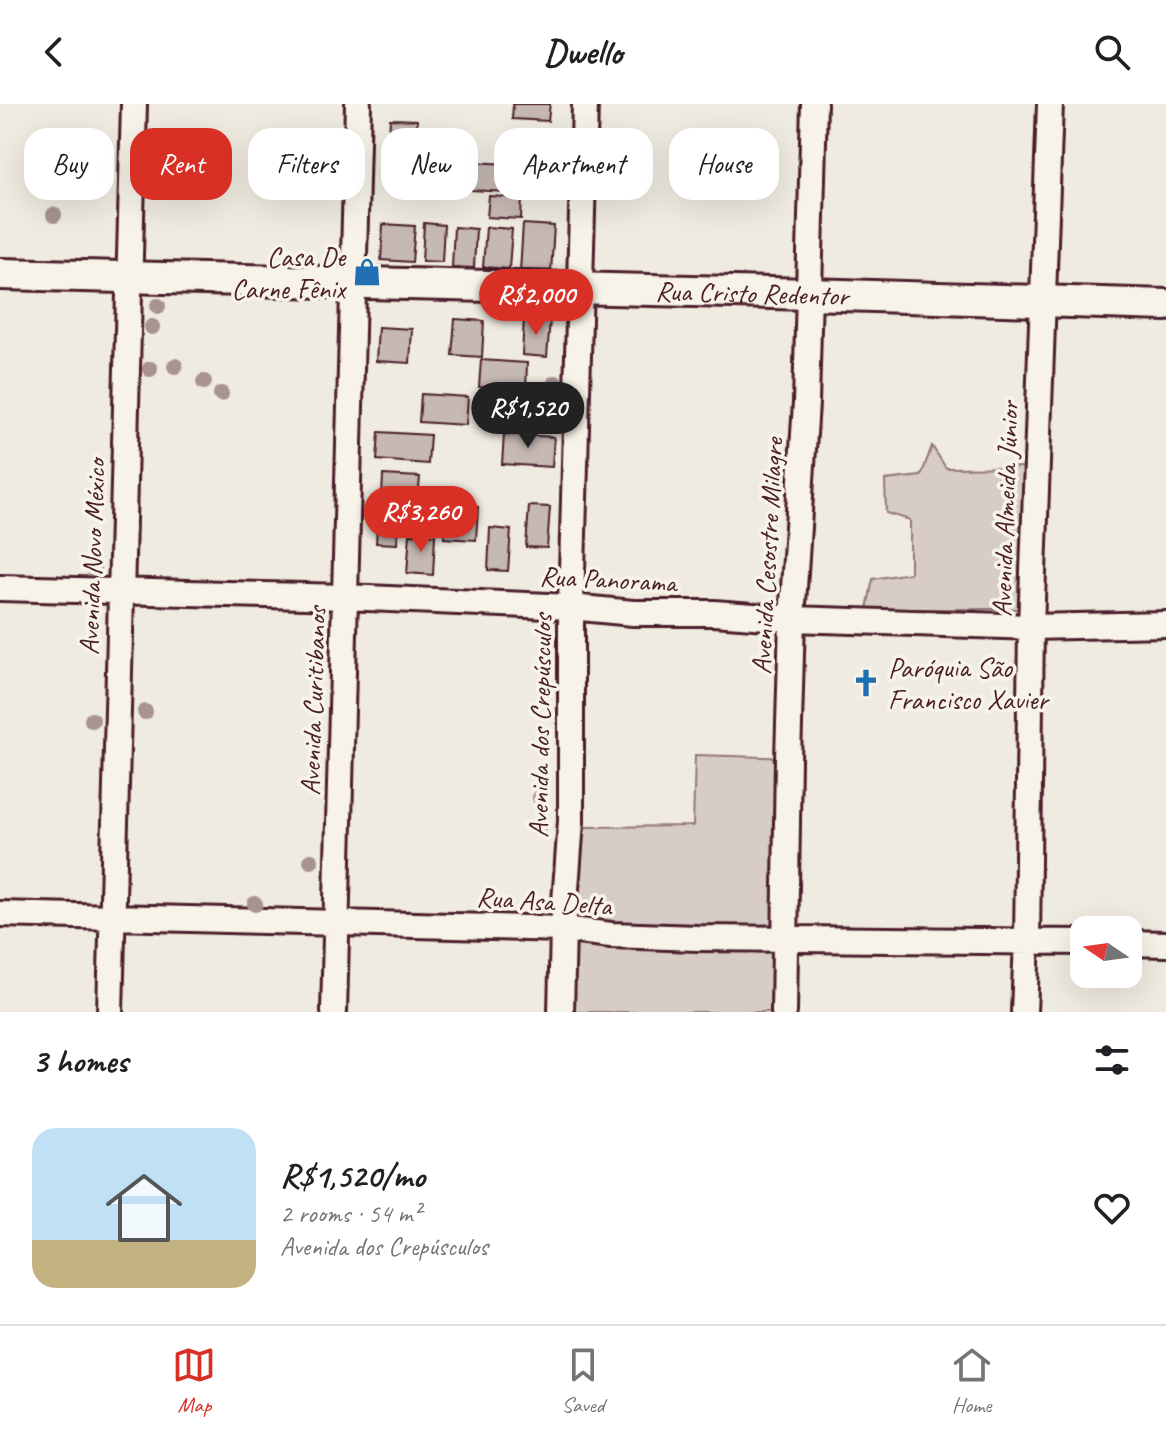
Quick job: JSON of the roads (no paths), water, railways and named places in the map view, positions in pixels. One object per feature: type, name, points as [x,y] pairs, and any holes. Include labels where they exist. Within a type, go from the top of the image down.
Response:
[{"type":"street","name":"Avenida Novo México","points":[[110,1012],[134,104]]},
{"type":"street","name":"Avenida Curitibanos","points":[[334,1012],[358,104]]},
{"type":"street","name":"Avenida dos Crepúsculos","points":[[561,1012],[571,821],[571,607],[585,104]]},
{"type":"street","name":"Avenida Cesostre Milagre","points":[[784,1012],[792,619],[806,403],[814,104]]},
{"type":"street","name":"Avenida Almeida Júnior","points":[[1024,1012],[1031,627],[1050,104]]},
{"type":"street","name":"Rua Cristo Redentor","points":[[0,274],[1166,305]]},
{"type":"street","name":"Rua Panorama","points":[[0,588],[345,597],[571,607],[633,613],[714,613],[792,619],[1031,627],[1166,624]]},
{"type":"street","name":"Rua Asa Delta","points":[[0,914],[563,929],[639,937],[1070,942]]},
{"type":"street","points":[[1142,943],[1166,944]]},
{"type":"place","name":"Casa De Carne Fênix","points":[[367,272]]},
{"type":"place","name":"Paróquia São Francisco Xavier","points":[[866,683]]}]
